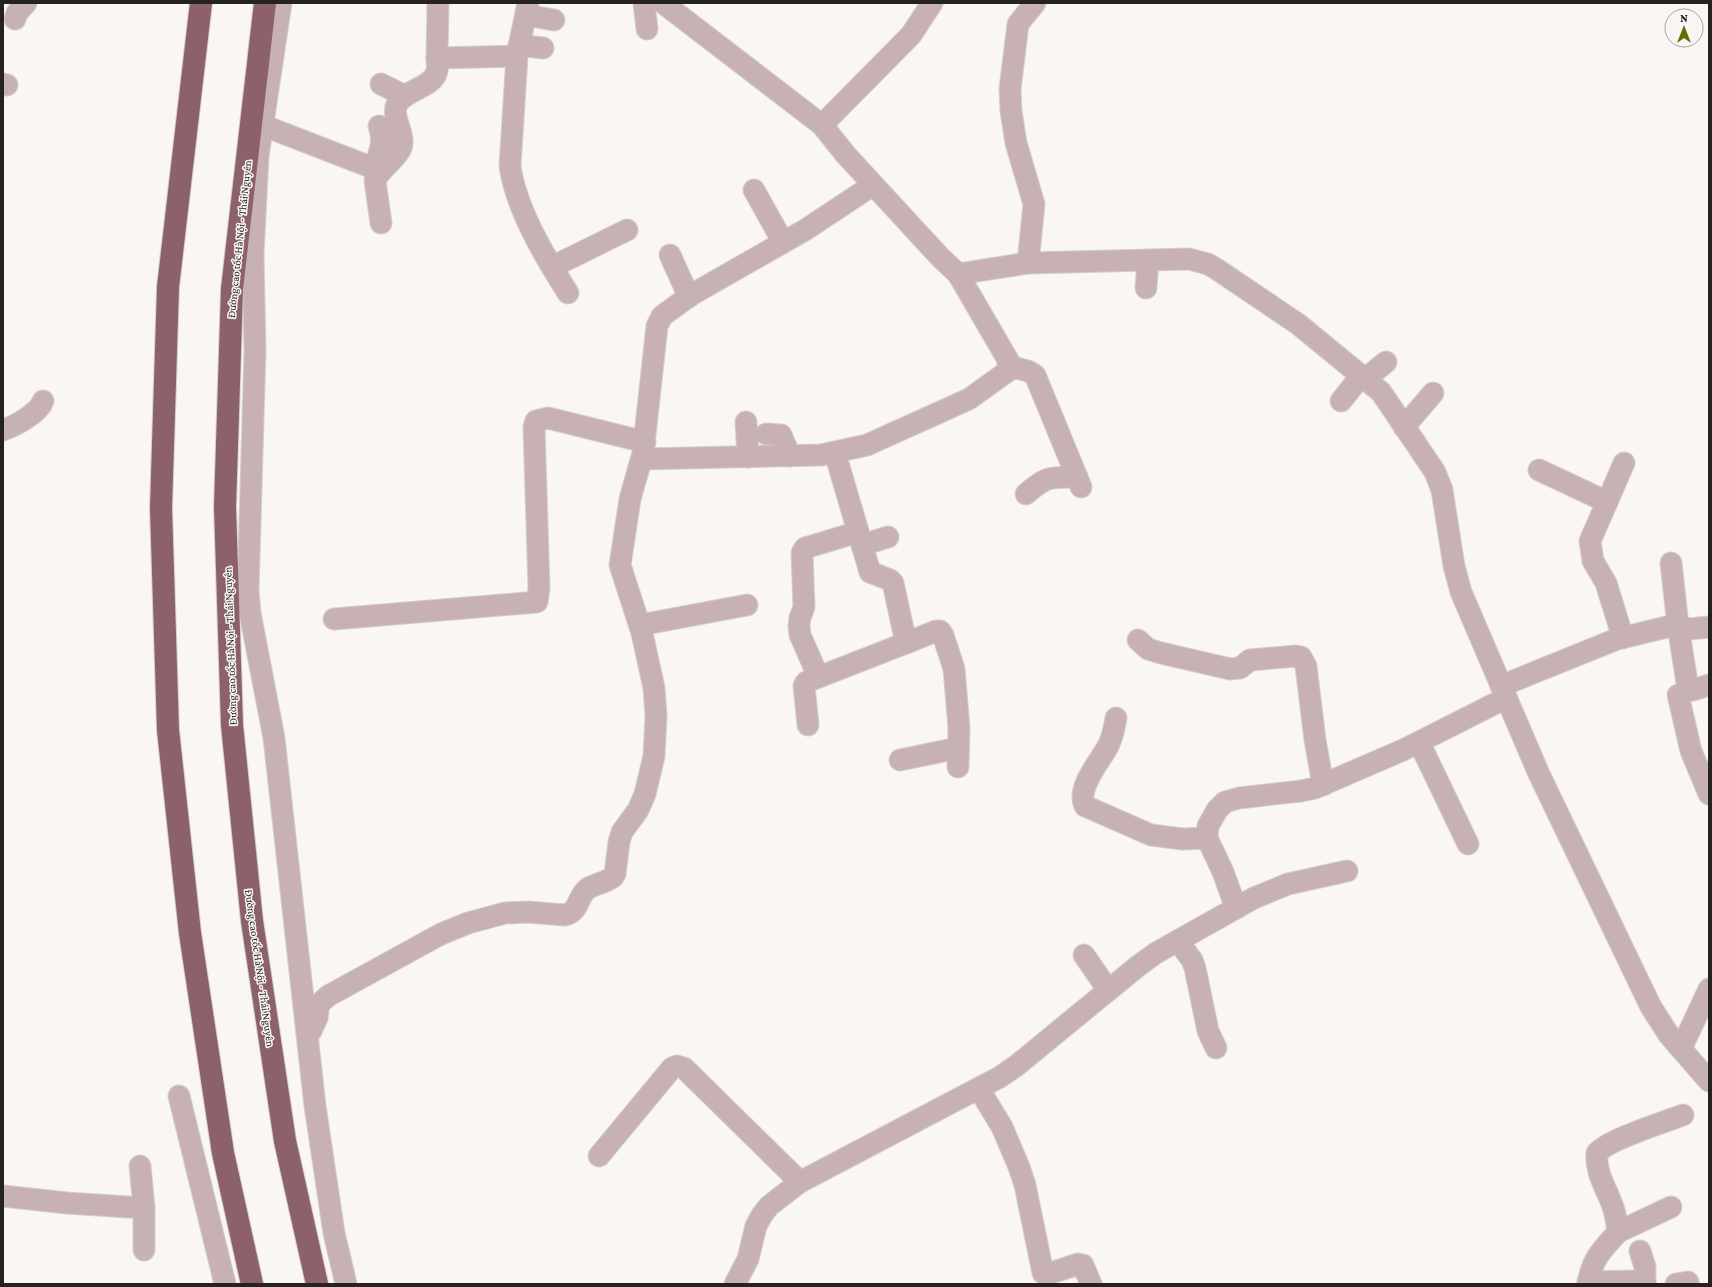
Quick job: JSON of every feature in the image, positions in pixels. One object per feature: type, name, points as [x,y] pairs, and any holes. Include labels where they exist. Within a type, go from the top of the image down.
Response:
[{"type":"highway","points":[[201,3],[168,288],[161,508],[168,730],[190,933],[223,1153],[252,1284]]},
{"type":"highway","name":"Đường cao tốc Hà Nội - Thái Nguyên","points":[[265,3],[232,289],[225,507],[232,725],[252,922],[280,1110],[285,1141],[317,1284]]},
{"type":"street","points":[[281,3],[258,156],[253,254],[255,350],[248,591],[250,613],[274,738],[326,1184],[334,1233],[346,1284]]},
{"type":"street","points":[[377,170],[400,150],[402,144],[396,107],[405,96],[433,79],[437,71],[438,3]]},
{"type":"street","points":[[644,3],[647,29]]},
{"type":"street","points":[[334,619],[537,602],[539,588],[534,427],[536,421],[548,418],[643,451],[748,457],[821,455],[867,445],[970,400],[1008,371],[1008,360],[958,274],[940,257],[873,185],[822,125],[663,3]]},
{"type":"street","points":[[822,125],[911,35],[932,3]]},
{"type":"street","points":[[1028,263],[1034,204],[1016,143],[1011,111],[1010,89],[1018,24],[1035,3]]},
{"type":"street","points":[[554,20],[527,9],[518,51],[510,166],[512,184],[541,250],[568,293]]},
{"type":"street","points":[[437,58],[543,48]]},
{"type":"street","points":[[381,84],[405,96]]},
{"type":"street","points":[[262,125],[377,170]]},
{"type":"street","points":[[379,126],[383,138],[375,181],[380,223]]},
{"type":"street","points":[[308,1035],[314,1026],[319,1004],[322,1000],[441,934],[468,923],[505,913],[528,912],[565,915],[571,914],[576,910],[586,890],[607,881],[615,874],[619,842],[622,832],[638,810],[645,794],[654,756],[656,716],[654,688],[640,625],[620,565],[630,499],[643,451],[657,326],[662,316],[689,297],[783,242],[873,185]]},
{"type":"street","points":[[754,190],[783,242]]},
{"type":"street","points":[[552,267],[627,230]]},
{"type":"street","points":[[670,255],[689,297]]},
{"type":"street","points":[[958,274],[1028,263],[1189,259],[1208,264],[1298,324],[1381,392],[1435,472],[1442,490],[1454,566],[1461,592],[1539,774],[1651,1007],[1669,1035],[1709,1081]]},
{"type":"street","points":[[1146,288],[1148,260]]},
{"type":"street","points":[[1341,401],[1363,377],[1386,362]]},
{"type":"street","points":[[1009,366],[1028,371],[1034,375],[1079,482],[1056,477],[1046,479],[1040,481],[1026,494]]},
{"type":"street","points":[[1404,427],[1433,393]]},
{"type":"street","points":[[3,430],[24,419],[40,407],[42,401]]},
{"type":"street","points":[[746,422],[748,457]]},
{"type":"street","points":[[766,434],[781,435],[790,456]]},
{"type":"street","points":[[835,452],[870,572],[890,580],[893,583],[906,643]]},
{"type":"street","points":[[1623,638],[1606,583],[1590,552],[1590,541],[1624,463]]},
{"type":"street","points":[[1539,470],[1607,502]]},
{"type":"street","points":[[818,676],[800,635],[800,618],[804,607],[802,553],[805,548],[860,539],[888,537]]},
{"type":"street","points":[[1671,563],[1678,626],[1688,689],[1700,688]]},
{"type":"street","points":[[640,625],[747,605]]},
{"type":"street","points":[[1236,908],[1223,872],[1207,838],[1208,826],[1211,820],[1226,802],[1240,798],[1301,791],[1323,785],[1419,742],[1504,692],[1623,638],[1678,626],[1689,629],[1709,627]]},
{"type":"street","points":[[808,725],[804,686],[806,682],[936,630],[940,631],[943,635],[954,669],[959,728],[958,758],[900,760]]},
{"type":"street","points":[[1138,640],[1148,649],[1230,669],[1240,668],[1250,660],[1296,656],[1301,657],[1306,666],[1323,785]]},
{"type":"street","points":[[1700,688],[1678,695],[1692,751],[1709,794]]},
{"type":"street","points":[[1116,718],[1112,737],[1088,781],[1083,795],[1082,801],[1085,806],[1151,835],[1183,839],[1207,838]]},
{"type":"street","points":[[1419,742],[1468,844]]},
{"type":"street","points":[[734,1284],[748,1259],[756,1226],[762,1215],[769,1206],[800,1182],[979,1089],[1016,1066],[1108,990],[1156,953],[1236,908],[1288,884],[1347,871]]},
{"type":"street","points":[[1178,941],[1192,960],[1195,968],[1208,1031],[1216,1048]]},
{"type":"street","points":[[1084,955],[1108,990]]},
{"type":"street","points":[[1681,1049],[1709,989]]},
{"type":"street","points":[[599,1156],[672,1068],[677,1066],[684,1068],[694,1077],[800,1182]]},
{"type":"street","points":[[979,1089],[1002,1127],[1025,1184],[1043,1273],[1048,1274],[1078,1264],[1083,1265],[1091,1284]]},
{"type":"street","points":[[179,1096],[225,1284]]},
{"type":"street","points":[[1618,1232],[1617,1218],[1598,1169],[1597,1153],[1600,1148],[1613,1142],[1683,1115]]},
{"type":"street","points":[[140,1166],[144,1208],[144,1250]]},
{"type":"street","points":[[3,1196],[67,1203],[144,1208]]},
{"type":"street","points":[[1640,1251],[1645,1267],[1645,1283],[1635,1281],[1588,1283],[1591,1268],[1596,1257],[1618,1232],[1671,1207]]}]
